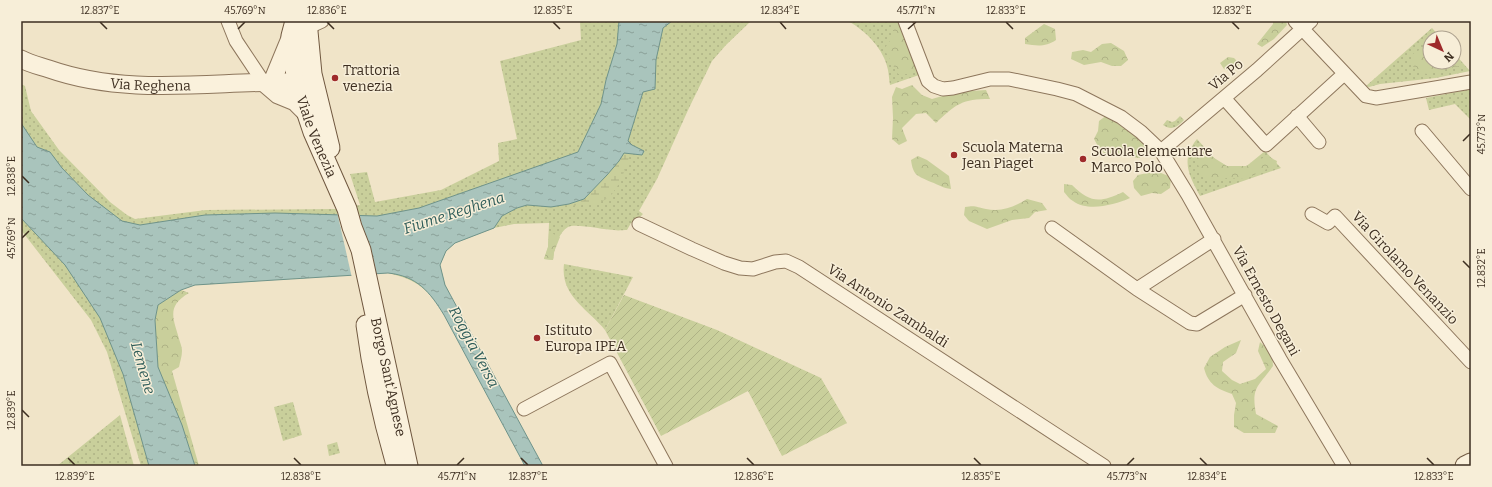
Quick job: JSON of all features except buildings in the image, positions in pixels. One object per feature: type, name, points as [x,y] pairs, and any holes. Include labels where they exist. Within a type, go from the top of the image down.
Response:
[{"type":"main road","name":"Viale Venezia","points":[[305,25],[312,74],[339,188],[350,218],[353,255],[365,289]]},
{"type":"main road","name":"Viale Venezia","points":[[305,25],[297,84],[304,110],[328,168],[339,188]]},
{"type":"main road","name":"Borgo Sant'Agnese","points":[[365,289],[374,310],[408,466]]},
{"type":"main road","name":"Borgo Sant'Agnese","points":[[365,289],[372,366],[382,415],[396,466]]},
{"type":"main road","points":[[1465,466],[1471,463]]},
{"type":"street","points":[[228,21],[236,41],[271,86],[305,25]]},
{"type":"street","name":"Via Ernesto Degani","points":[[905,21],[928,81],[934,86],[943,89],[990,79],[1009,79],[1057,88],[1076,94],[1121,117],[1141,132],[1161,151],[1214,239],[1280,358],[1344,466]]},
{"type":"street","points":[[1303,24],[1344,74],[1366,96],[1376,98],[1471,82]]},
{"type":"street","name":"Via Po","points":[[1161,151],[1224,98],[1303,24]]},
{"type":"street","name":"Viale Venezia","points":[[309,48],[306,55],[303,74],[297,84],[306,91],[311,98],[319,128],[328,140]]},
{"type":"street","name":"Via Reghena","points":[[21,59],[59,73],[95,81],[132,86],[271,86],[288,91],[297,84]]},
{"type":"street","points":[[1224,98],[1266,145],[1344,74]]},
{"type":"street","name":"Via Reghena","points":[[271,86],[296,102],[304,110]]},
{"type":"street","points":[[1297,116],[1319,142]]},
{"type":"street","points":[[1422,131],[1471,189]]},
{"type":"street","name":"Via Girolamo Venanzio","points":[[1312,214],[1328,223],[1335,216],[1471,362]]},
{"type":"street","name":"Via Antonio Zambaldi","points":[[639,224],[724,263],[740,268],[753,269],[775,262],[786,261],[799,267],[1104,466]]},
{"type":"street","points":[[1052,228],[1137,289],[1190,323],[1197,324],[1245,295]]},
{"type":"street","points":[[1137,289],[1214,239]]},
{"type":"street","name":"Borgo Sant'Agnese","points":[[374,310],[372,327],[376,352],[375,361],[372,366],[380,374],[384,382],[390,421],[403,444]]},
{"type":"street","points":[[524,409],[610,363],[666,466]]},
{"type":"green space","points":[[580,21],[751,21],[712,61],[657,179],[639,211],[643,214],[634,223],[631,223],[627,230],[583,226],[568,227],[559,237],[553,260],[544,259],[548,247],[549,223],[514,224],[494,228],[455,243],[446,251],[440,265],[445,285],[449,292],[434,299],[414,282],[388,273],[195,285],[180,289],[158,305],[155,320],[194,466],[141,466],[107,352],[91,320],[21,230],[21,84],[25,86],[31,111],[59,150],[110,202],[135,219],[206,210],[336,209],[360,205],[350,174],[367,172],[375,202],[441,190],[499,161],[498,143],[517,139],[500,61],[581,40]]},
{"type":"green space","points":[[848,21],[900,21],[919,75],[890,85],[888,70],[883,55],[868,35]]},
{"type":"green space","points":[[889,21],[900,21],[912,54],[913,74],[898,74],[884,49],[895,34]]},
{"type":"green space","points":[[1273,21],[1286,21],[1287,25],[1274,39],[1262,47],[1257,44],[1273,24]]},
{"type":"green space","points":[[1044,24],[1055,29],[1056,40],[1049,44],[1025,44],[1025,38]]},
{"type":"green space","points":[[1422,37],[1422,70],[1462,70],[1462,62],[1470,71],[1436,78],[1380,84],[1369,87],[1366,86]]},
{"type":"green space","points":[[1111,43],[1124,51],[1128,60],[1121,66],[1112,66],[1101,62],[1084,65],[1071,59],[1072,52],[1083,50],[1091,52],[1102,44]]},
{"type":"green space","points":[[1422,48],[1422,70],[1442,70],[1426,74],[1411,65],[1413,54]]},
{"type":"green space","points":[[1228,57],[1234,58],[1240,64],[1231,72],[1224,69],[1220,63]]},
{"type":"green space","points":[[912,85],[922,95],[932,99],[956,92],[986,90],[990,99],[973,100],[960,104],[954,107],[936,123],[926,113],[916,114],[902,128],[907,141],[899,145],[892,139],[892,97],[896,87],[902,89]]},
{"type":"green space","points":[[1471,89],[1471,120],[1455,104],[1429,110],[1426,98]]},
{"type":"green space","points":[[1107,115],[1146,145],[1140,158],[1106,155],[1099,148],[1094,139],[1098,131],[1099,121]]},
{"type":"green space","points":[[1180,116],[1184,120],[1177,126],[1169,128],[1163,125],[1167,120],[1172,122]]},
{"type":"green space","points":[[1197,139],[1232,178],[1265,151],[1281,168],[1200,196],[1192,181],[1188,168],[1189,154]]},
{"type":"green space","points":[[1197,151],[1203,151],[1227,166],[1246,166],[1267,156],[1277,161],[1276,165],[1245,179],[1227,178],[1215,181],[1208,180],[1202,175],[1195,157]]},
{"type":"green space","points":[[624,153],[630,154],[622,178],[616,190],[608,198],[592,204],[562,205],[569,204],[619,161]]},
{"type":"green space","points":[[918,156],[927,160],[949,176],[951,189],[917,175],[913,169],[911,160]]},
{"type":"green space","points":[[1152,172],[1161,173],[1171,177],[1170,188],[1161,194],[1152,193],[1141,196],[1134,188],[1133,181],[1138,175]]},
{"type":"green space","points":[[1064,184],[1072,185],[1078,191],[1090,198],[1108,198],[1123,192],[1130,198],[1109,205],[1093,207],[1086,206],[1069,198],[1064,192]]},
{"type":"green space","points":[[1027,199],[1042,203],[1047,210],[1035,212],[1029,218],[1012,220],[987,229],[969,221],[964,215],[965,207],[974,206],[997,210],[1013,206]]},
{"type":"green space","points":[[549,232],[560,237],[554,252],[553,260],[544,259],[548,247]]},
{"type":"green space","points":[[564,264],[633,277],[605,330],[577,301],[566,285]]},
{"type":"green space","points":[[181,290],[189,293],[181,298],[174,309],[174,320],[182,351],[179,367],[172,371],[199,466],[195,466],[182,425],[158,367],[155,320],[158,305]]},
{"type":"green space","points":[[624,295],[717,330],[821,378],[847,423],[782,456],[748,391],[661,436],[605,330]]},
{"type":"green space","points":[[1241,340],[1236,353],[1223,362],[1222,371],[1232,380],[1240,384],[1255,379],[1266,369],[1258,351],[1260,342],[1272,353],[1273,366],[1257,388],[1254,398],[1256,414],[1278,426],[1275,433],[1244,433],[1234,427],[1236,403],[1232,394],[1214,385],[1206,374],[1204,368],[1210,357],[1225,347]]},
{"type":"green space","points":[[293,402],[302,435],[283,441],[274,407]]},
{"type":"green space","points":[[120,415],[134,466],[57,466]]},
{"type":"green space","points":[[337,442],[340,453],[329,456],[327,445]]},
{"type":"water","points":[[619,21],[672,21],[663,28],[656,60],[655,89],[643,92],[628,141],[632,145],[644,151],[642,155],[624,153],[607,175],[584,199],[569,204],[551,207],[527,205],[517,208],[502,216],[494,228],[455,243],[446,251],[440,265],[445,285],[543,466],[525,466],[444,315],[428,292],[422,286],[407,278],[388,273],[195,285],[181,290],[158,305],[155,320],[158,367],[182,425],[195,466],[149,466],[123,374],[100,318],[65,265],[21,218],[21,123],[37,147],[50,152],[62,168],[88,195],[122,221],[140,225],[205,215],[275,213],[377,216],[419,208],[578,152],[601,104],[606,80],[617,44]]},
{"type":"pier","points":[[337,212],[359,213],[375,277],[352,278]]},
{"type":"place","name":"Trattoria venezia","points":[[335,78]]},
{"type":"place","name":"Scuola Materna Jean Piaget","points":[[954,155]]},
{"type":"place","name":"Scuola elementare Marco Polo","points":[[1083,159]]},
{"type":"place","name":"Istituto Europa IPEA","points":[[537,338]]},
{"type":"water label","name":"Fiume Reghena","points":[[454,213]]},
{"type":"water label","name":"Roggia Versa","points":[[474,347]]},
{"type":"water label","name":"Lemene","points":[[143,368]]}]
